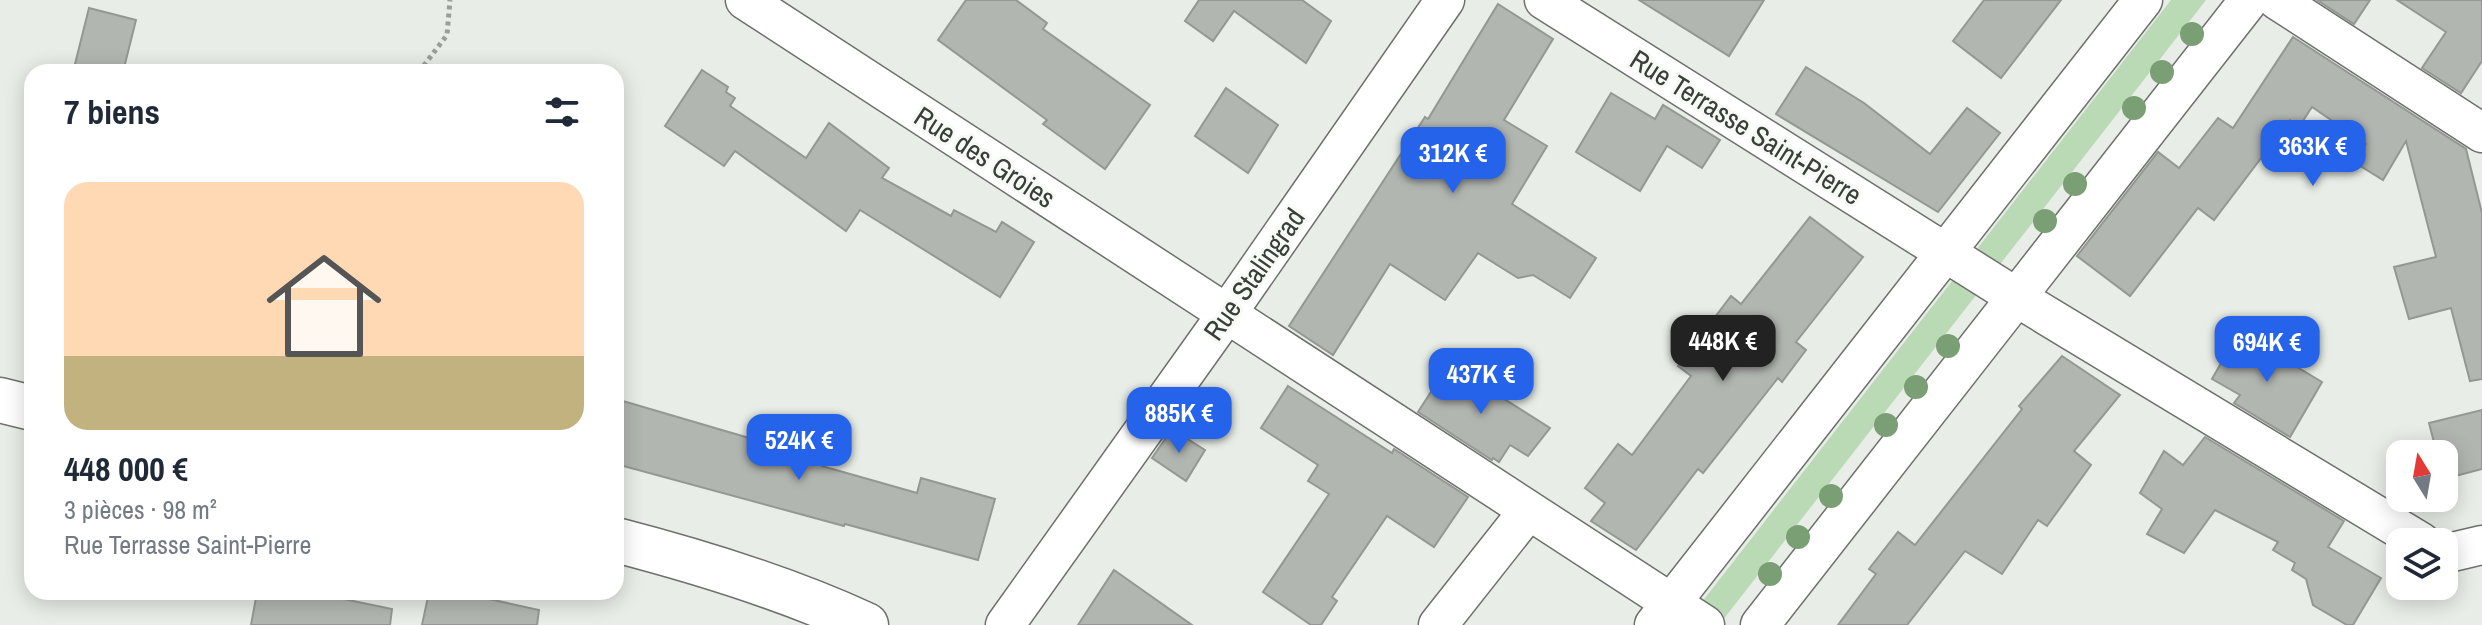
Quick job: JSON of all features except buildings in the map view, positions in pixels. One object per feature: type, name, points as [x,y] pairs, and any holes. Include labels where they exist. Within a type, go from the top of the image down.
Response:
[{"type":"main road","points":[[0,400],[24,406]]},
{"type":"main road","points":[[624,542],[747,578],[866,625]]},
{"type":"street","name":"Rue des Groies","points":[[745,0],[1226,315]]},
{"type":"street","name":"Rue Stalingrad","points":[[1005,625],[1445,0]]},
{"type":"street","name":"Rue Terrasse Saint-Pierre","points":[[1544,0],[2016,297],[2398,528]]},
{"type":"street","points":[[1663,614],[2143,0]]},
{"type":"street","points":[[1760,625],[2249,0]]},
{"type":"street","points":[[2277,0],[2482,133]]},
{"type":"street","points":[[1226,315],[1528,511],[1663,614],[1705,625]]},
{"type":"street","points":[[1438,625],[1528,511]]},
{"type":"street","points":[[2458,551],[2482,545]]},
{"type":"path","points":[[425,64],[447,35],[450,0]]},
{"type":"green space","points":[[2171,0],[2206,0],[1719,625],[1684,625]]}]
